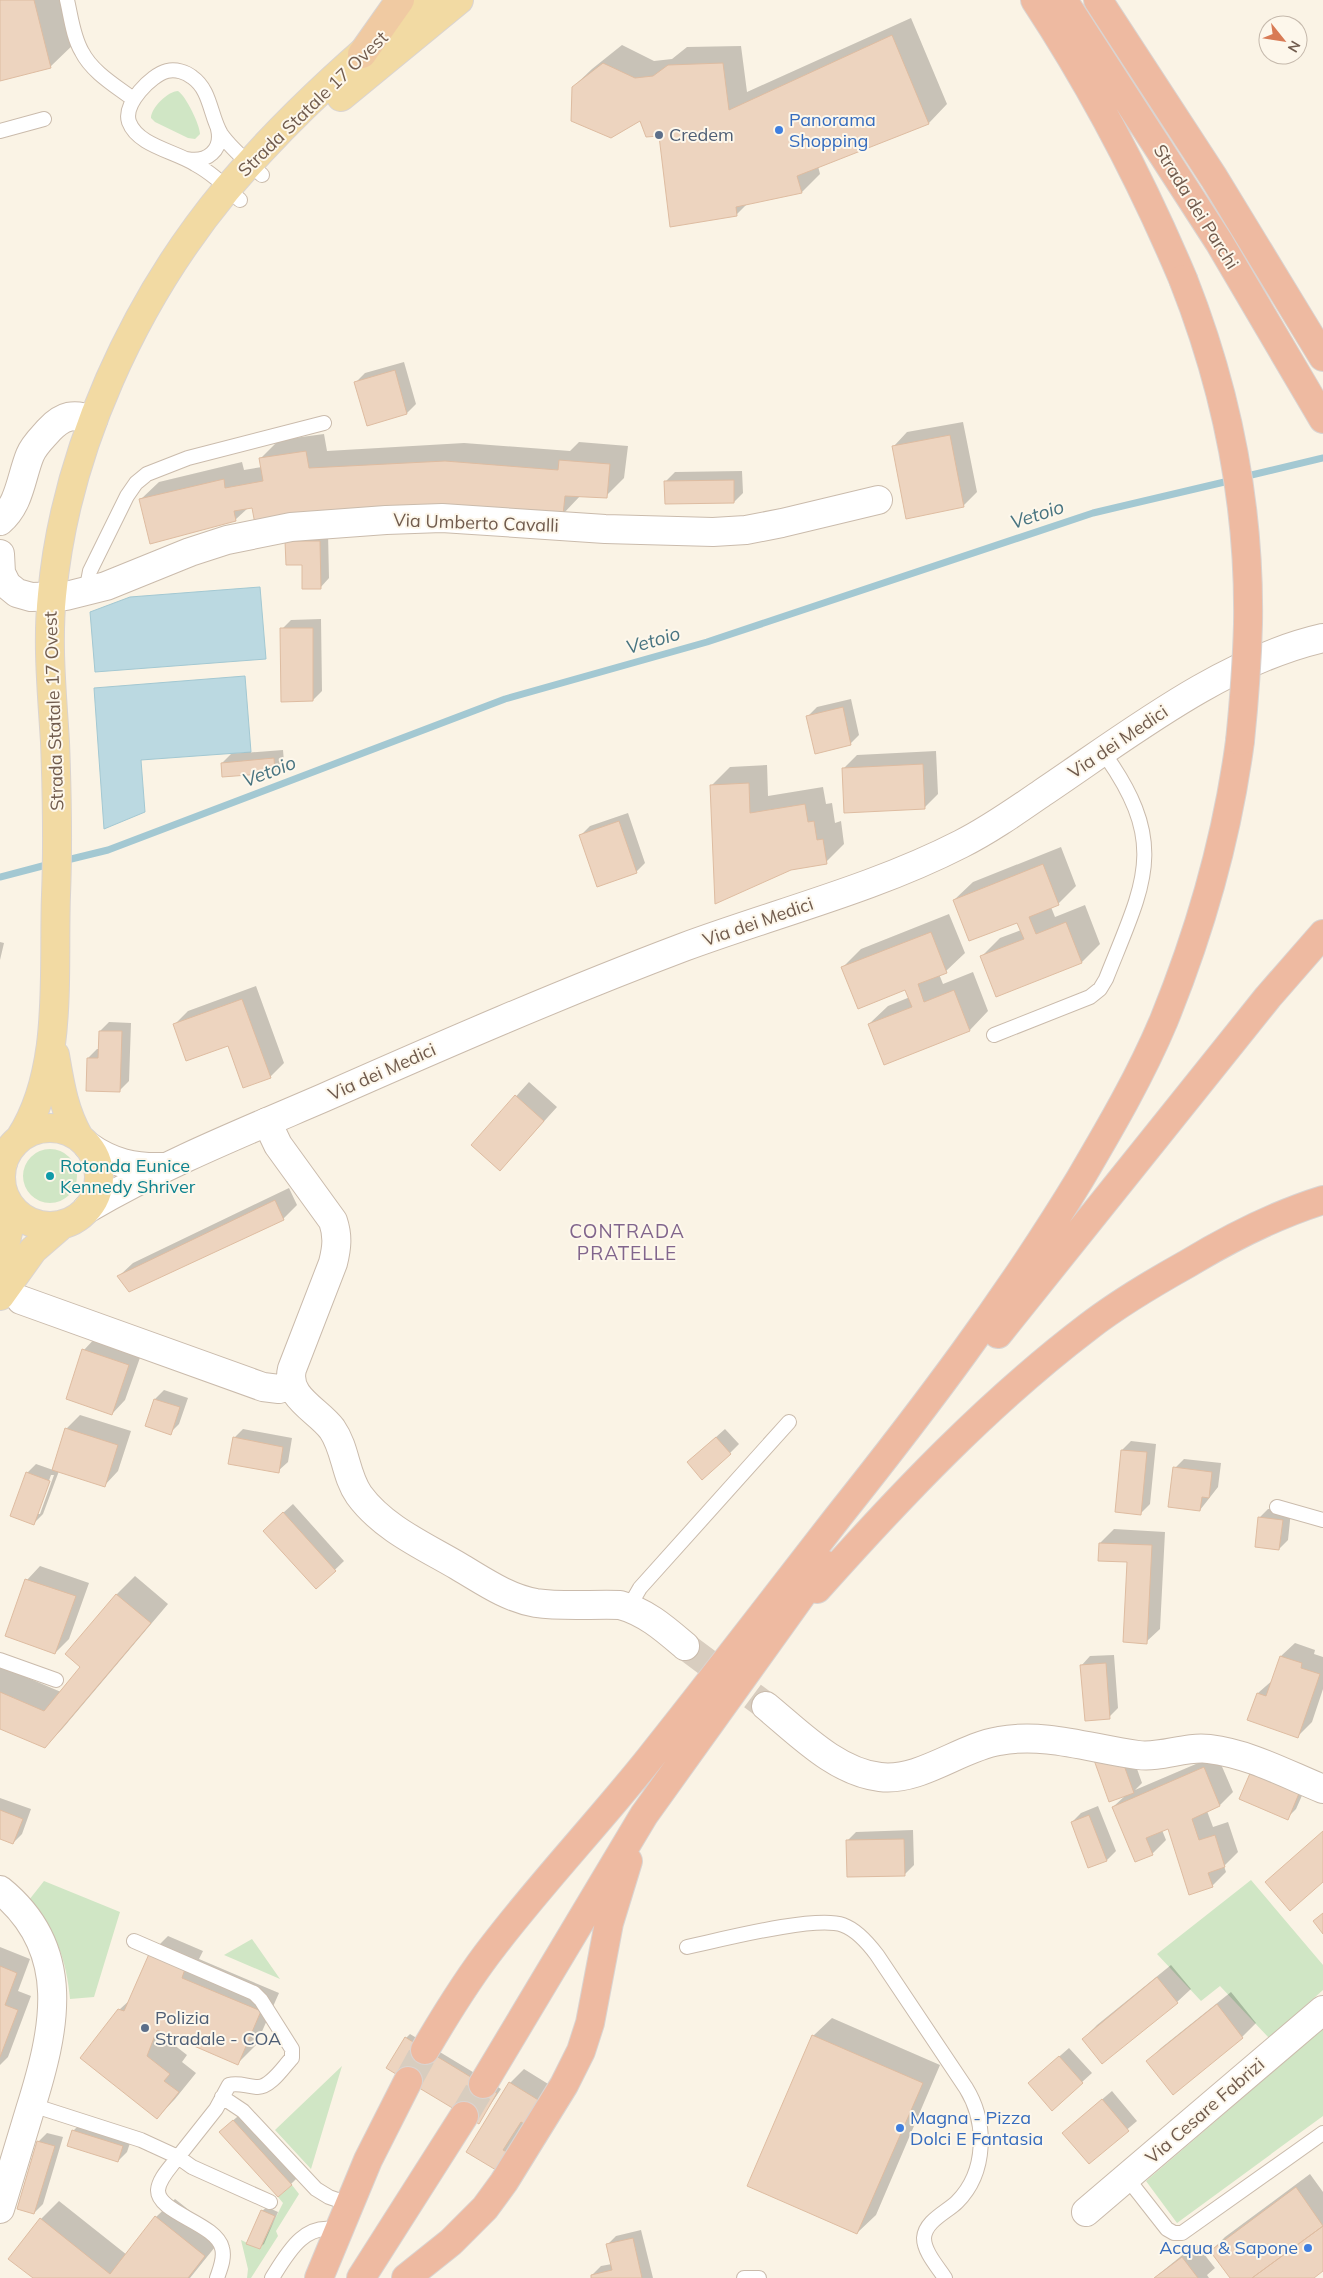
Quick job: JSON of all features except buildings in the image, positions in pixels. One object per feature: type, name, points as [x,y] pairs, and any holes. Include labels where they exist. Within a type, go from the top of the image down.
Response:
[{"type":"highway","points":[[362,54],[400,0]]},
{"type":"highway","points":[[406,2278],[451,2242],[485,2208],[504,2182],[564,2085],[581,2051],[590,2023],[608,1923],[626,1865],[641,1832],[671,1776],[747,1650],[1021,1272],[1100,1146],[1162,1024],[1203,913],[1232,801],[1246,681],[1247,576],[1239,488],[1224,405],[1212,360],[1183,279],[1122,148],[1079,70],[1035,0]]},
{"type":"highway","name":"Strada dei Parchi","points":[[1063,0],[1140,117],[1248,291],[1323,419]]},
{"type":"highway","name":"Strada dei Parchi","points":[[1098,0],[1214,178],[1323,357]]},
{"type":"highway","points":[[425,2050],[462,1990],[493,1945],[644,1765],[747,1650],[1233,1041],[1323,934]]},
{"type":"highway","points":[[747,1650],[861,1540],[928,1470],[1007,1393],[1089,1326],[1167,1275],[1215,1247],[1274,1218],[1323,1200]]},
{"type":"highway","points":[[483,2084],[627,1840],[671,1776]]},
{"type":"highway","points":[[319,2278],[368,2160],[408,2081]]},
{"type":"highway","points":[[361,2278],[464,2116]]},
{"type":"main road","name":"Strada Statale 17 Ovest","points":[[256,169],[285,126],[362,54],[425,0]]},
{"type":"main road","name":"Strada Statale 17 Ovest","points":[[20,1138],[40,1098],[52,1033],[58,835],[49,651],[52,595],[65,520],[98,409],[167,296],[233,194],[256,169],[459,0]]},
{"type":"main road","name":"Strada Statale 17 Ovest","points":[[52,1033],[67,1115],[83,1141]]},
{"type":"main road","points":[[0,1268],[8,1206],[1,1186],[2,1164],[8,1151],[20,1138],[31,1132],[49,1128],[68,1131],[83,1141],[95,1157],[99,1177],[95,1197],[87,1209],[79,1216],[63,1224],[33,1250],[10,1298]]},
{"type":"main road","points":[[8,1206],[33,1223],[45,1226],[63,1224]]},
{"type":"street","points":[[0,520],[14,504],[30,454],[36,445],[60,420],[98,409]]},
{"type":"street","name":"Via Umberto Cavalli","points":[[0,554],[1,573],[7,585],[17,593],[31,597],[86,592],[127,579],[190,552],[228,540],[291,527],[442,518],[583,527],[713,532],[765,526],[878,500]]},
{"type":"street","name":"Via dei Medici","points":[[87,1209],[170,1167],[267,1122],[520,1011],[686,947],[873,881],[961,844],[996,824],[1165,710],[1276,652],[1323,638]]},
{"type":"street","points":[[267,1122],[278,1145],[333,1221],[337,1234],[337,1248],[333,1263],[292,1369],[292,1385],[300,1398],[328,1423],[334,1432],[340,1444],[352,1484],[360,1497],[401,1533],[519,1599],[537,1603],[613,1605],[629,1608],[651,1618],[685,1646]]},
{"type":"street","name":"Via dei Medici","points":[[83,1141],[117,1163],[147,1168],[170,1167]]},
{"type":"street","points":[[10,1298],[263,1387],[279,1389],[292,1385]]},
{"type":"street","points":[[766,1706],[820,1750],[845,1766],[863,1774],[882,1777],[902,1775],[925,1768],[980,1746],[999,1741],[1022,1739],[1056,1741],[1139,1755],[1156,1755],[1182,1749],[1208,1749],[1259,1761],[1323,1789]]},
{"type":"street","points":[[0,1890],[16,1904],[30,1922],[45,1953],[52,1978],[53,2003],[51,2031],[32,2104],[0,2209]]},
{"type":"street","name":"Via Cesare Fabrizi","points":[[1086,2212],[1323,2010]]},
{"type":"lane","points":[[67,0],[75,38],[83,54],[103,75],[133,100]]},
{"type":"lane","points":[[233,194],[203,169],[187,159],[137,134],[128,120],[128,111],[133,100],[159,75],[168,71],[184,72],[199,83],[204,90],[218,128],[227,141],[256,169]]},
{"type":"lane","points":[[0,131],[44,119]]},
{"type":"lane","points":[[187,159],[202,160],[214,152],[219,144],[218,128]]},
{"type":"lane","points":[[86,592],[90,571],[127,496],[136,483],[147,474],[188,458],[324,423]]},
{"type":"lane","points":[[994,1036],[1090,997],[1100,989],[1106,979],[1138,898],[1145,868],[1142,831],[1131,796],[1103,752]]},
{"type":"lane","points":[[629,1608],[640,1588],[790,1422]]},
{"type":"lane","points":[[1276,1507],[1323,1520]]},
{"type":"lane","points":[[0,1660],[56,1680]]},
{"type":"lane","points":[[687,1947],[798,1925],[830,1922],[848,1927],[871,1948],[966,2088],[973,2100],[980,2123],[981,2148],[971,2181],[959,2200],[929,2226],[924,2235],[928,2252],[945,2278]]},
{"type":"lane","points":[[134,1941],[256,1994],[292,2049],[292,2058],[266,2085],[258,2087],[231,2084],[216,2109],[161,2180],[159,2195],[163,2203],[211,2232],[219,2241],[223,2256],[217,2278]]},
{"type":"lane","points":[[222,2097],[243,2111],[313,2186],[329,2197],[349,2204]]},
{"type":"lane","points":[[32,2104],[141,2140],[192,2167],[270,2202]]},
{"type":"lane","points":[[1127,2178],[1167,2229],[1180,2234],[1323,2133]]},
{"type":"lane","points":[[272,2278],[294,2245],[304,2237],[322,2229],[339,2231]]},
{"type":"lane","points":[[744,2278],[759,2278]]},
{"type":"green space","points":[[178,91],[188,104],[198,124],[200,134],[195,139],[188,138],[155,122],[151,118],[161,101]]},
{"type":"green space","points":[[50,1149],[60,1151],[69,1157],[75,1166],[77,1176],[75,1186],[69,1195],[60,1201],[50,1203],[40,1201],[31,1195],[25,1186],[23,1176],[25,1166],[31,1157],[40,1151]]},
{"type":"green space","points":[[1251,1880],[1323,1965],[1323,1990],[1269,2038],[1220,1986],[1201,2001],[1157,1954]]},
{"type":"green space","points":[[44,1881],[120,1912],[94,1997],[70,1999],[63,1958],[46,1922],[29,1900]]},
{"type":"green space","points":[[252,1939],[280,1979],[224,1955]]},
{"type":"green space","points":[[1323,2029],[1323,2116],[1177,2223],[1146,2181]]},
{"type":"green space","points":[[342,2066],[311,2169],[275,2130]]},
{"type":"green space","points":[[292,2185],[299,2194],[276,2231],[278,2236],[251,2278],[247,2278],[248,2269],[241,2240],[260,2249],[283,2203],[278,2197]]},
{"type":"water","points":[[260,587],[266,659],[95,672],[90,612],[130,597]]},
{"type":"water","points":[[245,676],[251,752],[141,760],[145,812],[104,829],[94,688]]},
{"type":"waterway","name":"Vetoio","points":[[1243,477],[1323,458]]},
{"type":"waterway","name":"Vetoio","points":[[63,861],[108,850],[505,699],[707,642],[1093,513],[1233,480]]},
{"type":"waterway","name":"Vetoio","points":[[0,877],[50,864]]},
{"type":"tunnel","points":[[685,1646],[766,1706]]},
{"type":"tunnel","points":[[408,2081],[425,2050]]},
{"type":"tunnel","points":[[464,2116],[483,2084]]},
{"type":"place","name":"Panorama Shopping","points":[[779,130]]},
{"type":"place","name":"Credem","points":[[659,135]]},
{"type":"place","name":"Rotonda Eunice Kennedy Shriver","points":[[50,1176]]},
{"type":"place","name":"Polizia Stradale - COA","points":[[145,2028]]},
{"type":"place","name":"Magna - Pizza Dolci E Fantasia","points":[[900,2128]]},
{"type":"place","name":"Acqua & Sapone","points":[[1308,2248]]},
{"type":"district","name":"CONTRADA PRATELLE","points":[[627,1242]]}]
